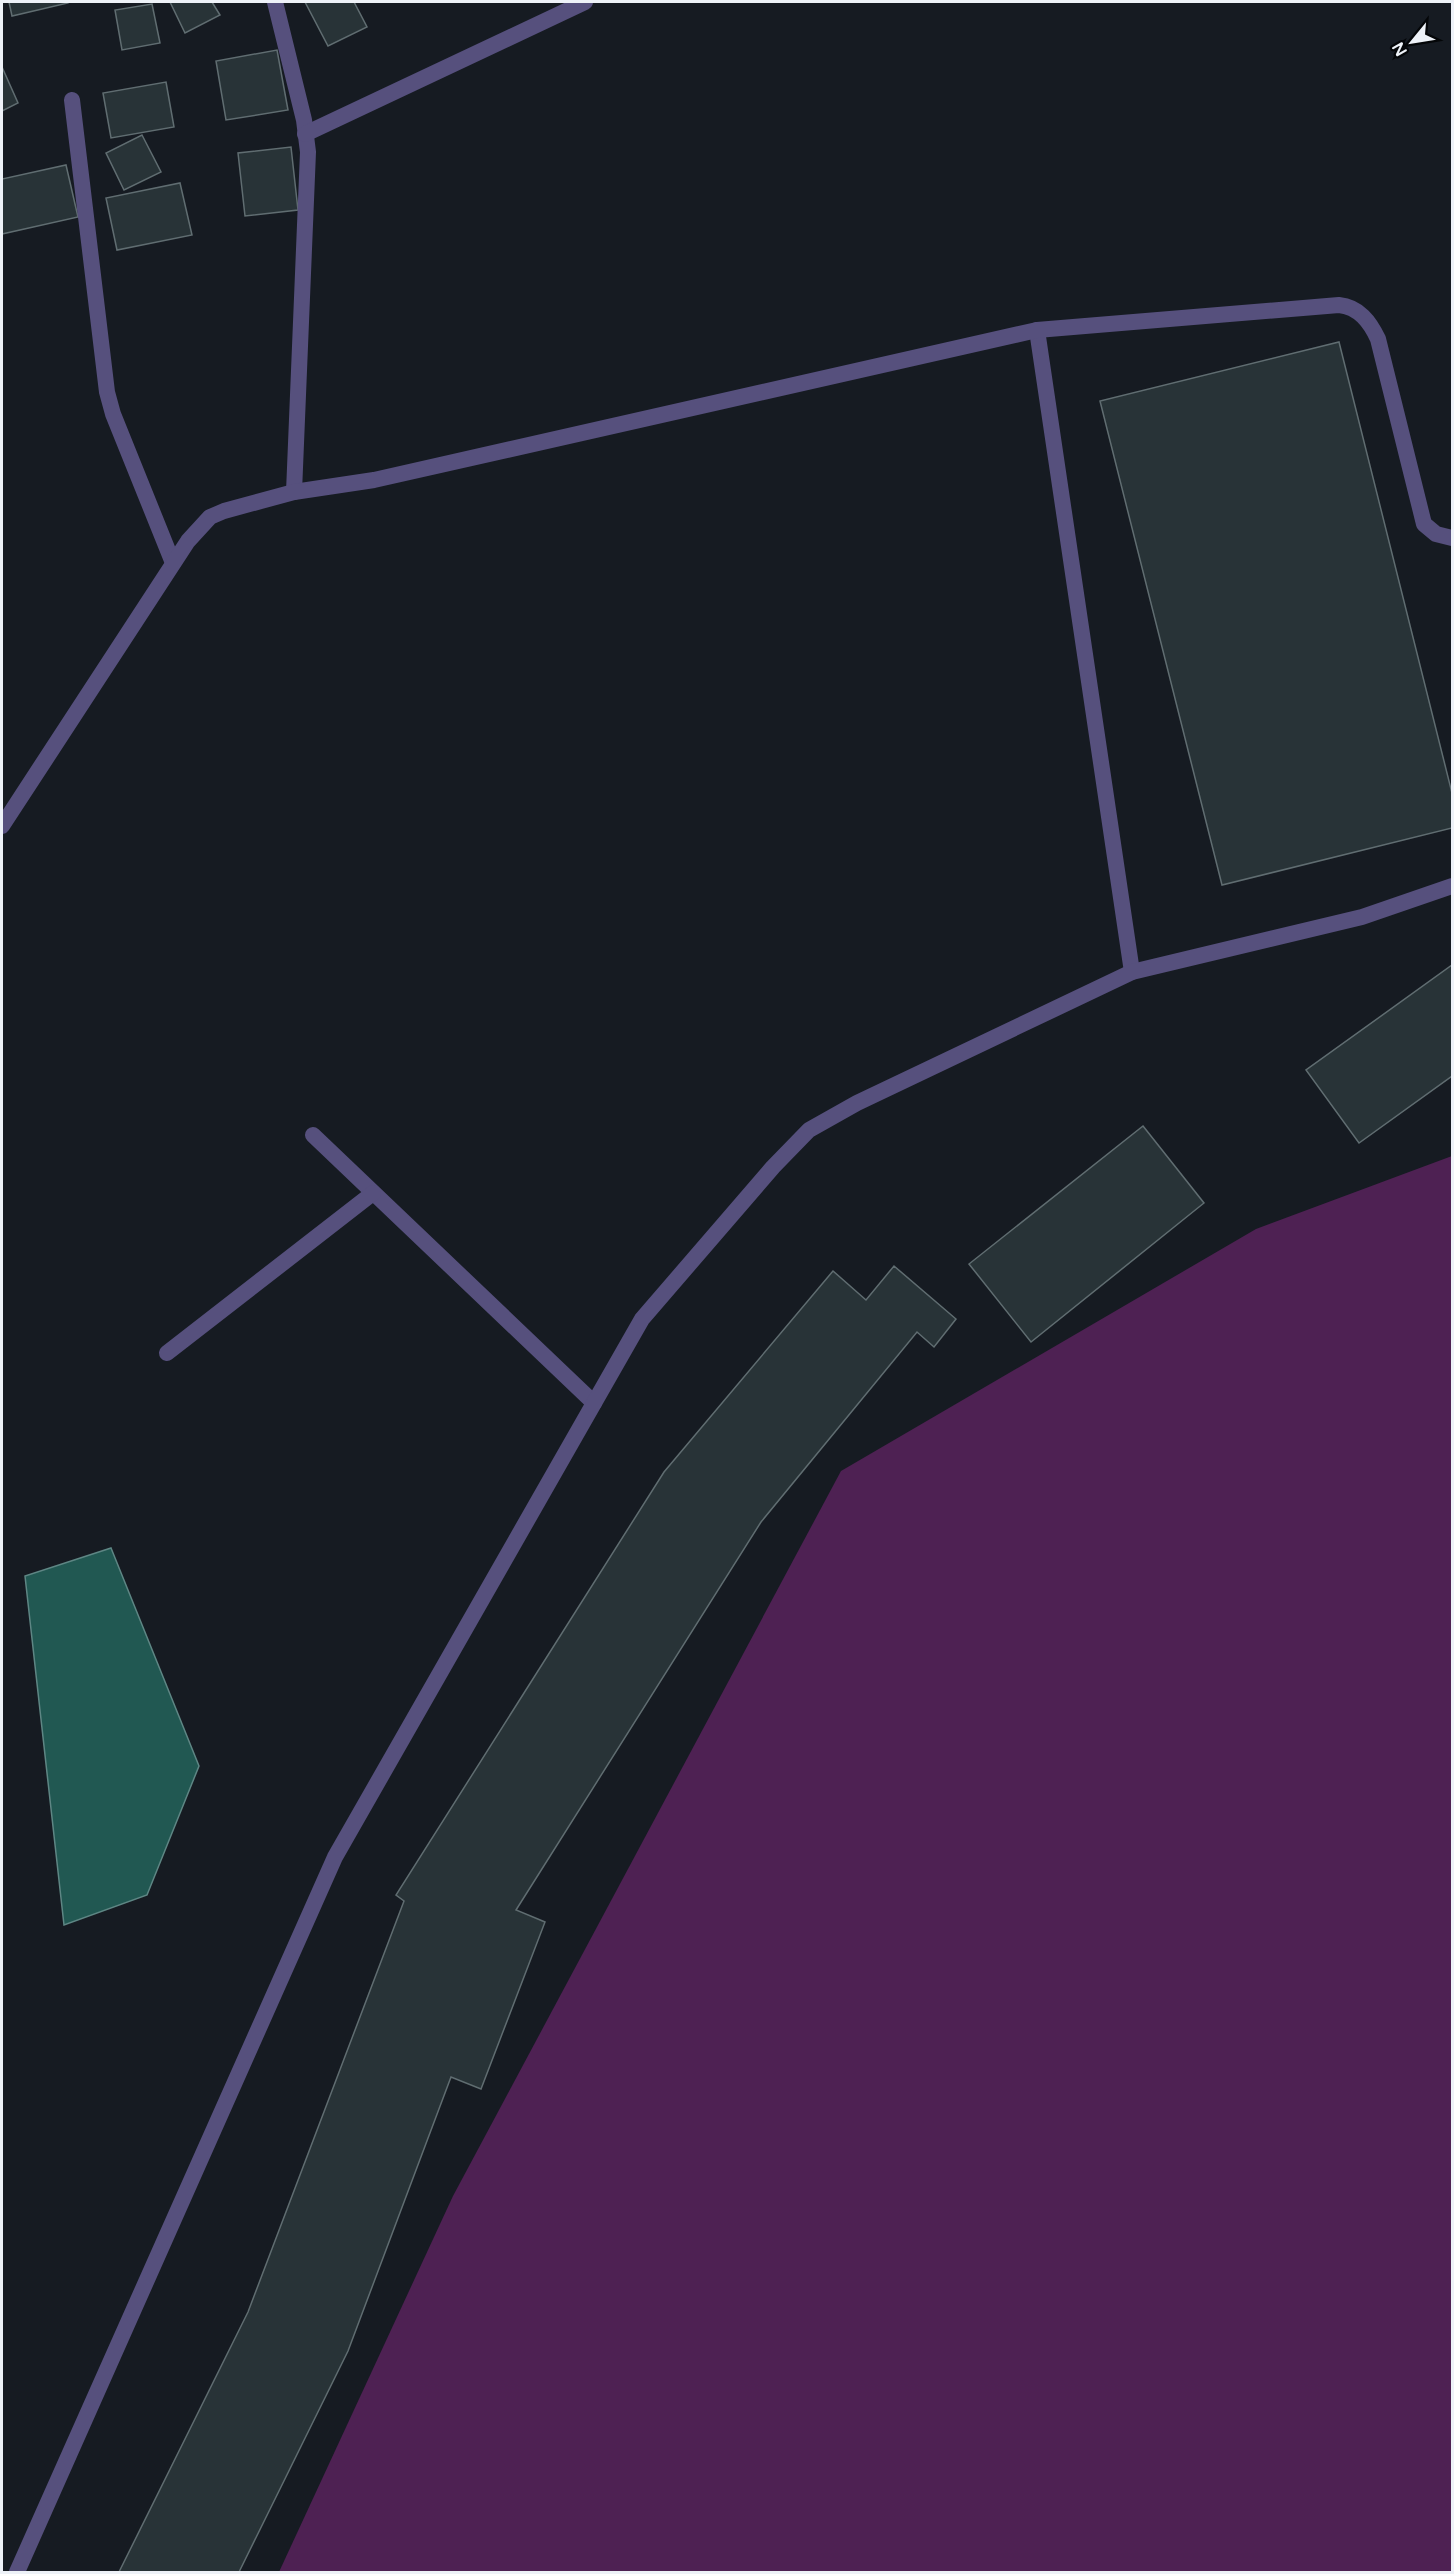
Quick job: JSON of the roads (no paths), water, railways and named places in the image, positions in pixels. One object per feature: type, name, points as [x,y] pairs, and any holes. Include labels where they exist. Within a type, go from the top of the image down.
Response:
[{"type":"street","points":[[275,2],[305,134],[307,178],[294,492]]},
{"type":"street","points":[[305,134],[585,2]]},
{"type":"street","points":[[72,100],[107,392],[113,414],[173,563]]},
{"type":"street","points":[[2,826],[173,563],[188,541],[210,517],[294,492],[374,480],[1037,330],[1339,305],[1353,308],[1372,325],[1378,339],[1424,524],[1436,534],[1452,538]]},
{"type":"street","points":[[1037,330],[1132,972]]},
{"type":"street","points":[[17,2572],[335,1857],[642,1319],[773,1167],[809,1131],[857,1103],[1132,972],[1362,917],[1452,886]]},
{"type":"street","points":[[313,1135],[594,1403]]},
{"type":"street","points":[[167,1353],[373,1193]]}]
